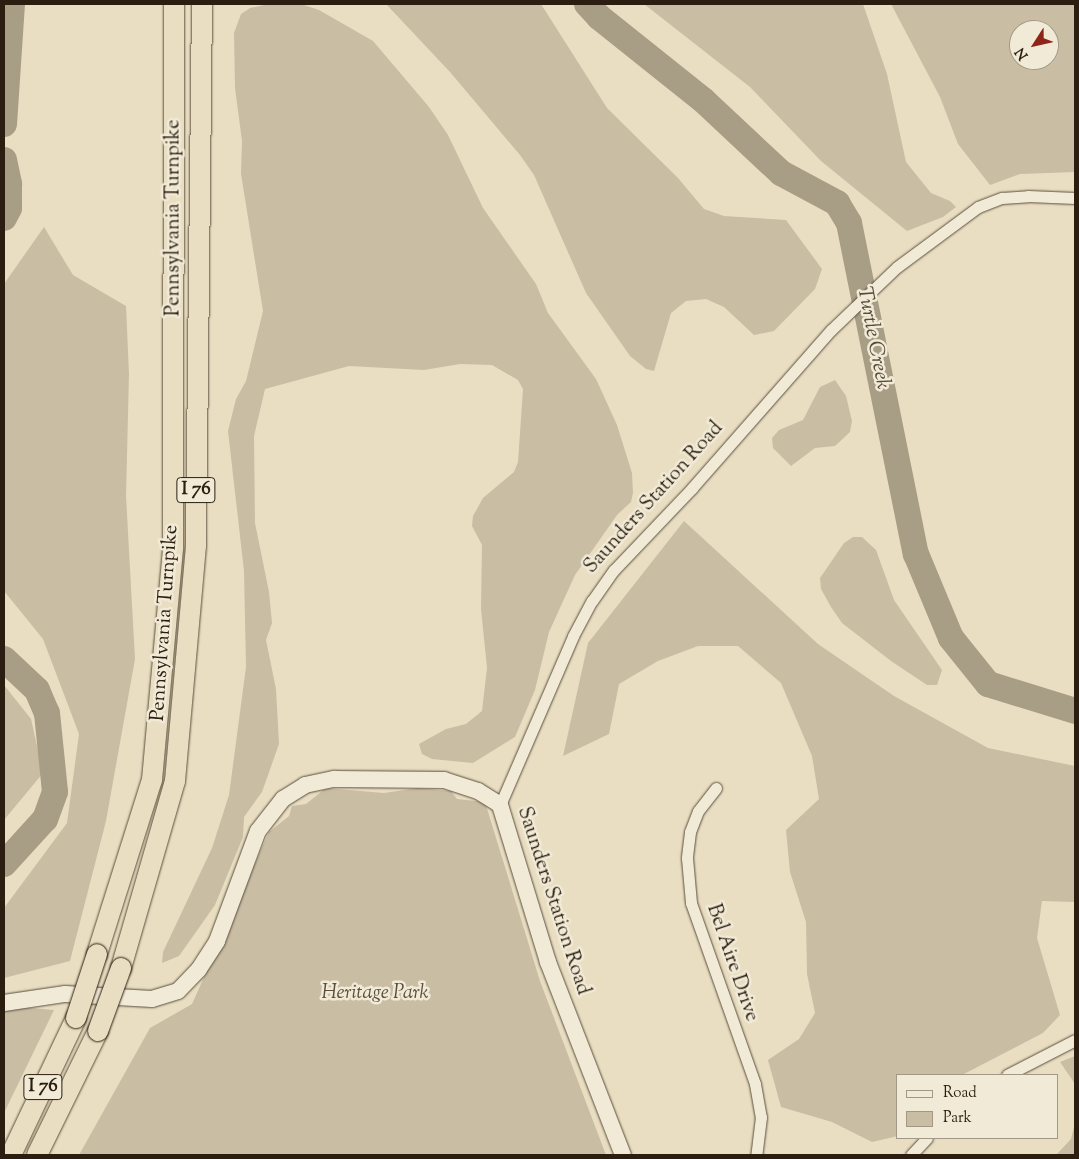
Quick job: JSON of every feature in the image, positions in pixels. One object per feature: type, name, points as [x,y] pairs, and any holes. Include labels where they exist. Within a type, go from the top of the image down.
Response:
[{"type":"highway","name":"Pennsylvania Turnpike","points":[[37,1155],[98,1031],[121,968],[175,781],[196,546],[202,4]]},
{"type":"highway","name":"Pennsylvania Turnpike","points":[[11,1155],[76,1018],[152,780],[174,547],[174,5]]},
{"type":"street","name":"Saunders Station Road","points":[[623,1155],[548,962],[500,805],[573,636],[592,601],[614,570],[692,488],[831,330],[898,267],[978,207],[1002,198],[1028,196],[1075,198]]},
{"type":"street","points":[[4,1003],[65,994],[152,999],[178,991],[199,969],[217,941],[258,831],[283,799],[304,785],[334,779],[444,780],[478,791],[500,805]]},
{"type":"street","name":"Bel Aire Drive","points":[[716,788],[698,811],[690,832],[687,858],[691,903],[755,1084],[762,1117],[756,1155]]},
{"type":"street","points":[[1010,1074],[1075,1040]]},
{"type":"street","points":[[911,1155],[926,1139]]},
{"type":"green space","points":[[269,4],[301,4],[319,10],[373,41],[429,107],[448,135],[483,208],[536,284],[548,313],[596,379],[617,425],[632,473],[633,493],[631,502],[617,515],[575,575],[549,632],[535,690],[515,737],[473,763],[432,759],[422,754],[419,744],[446,729],[466,724],[482,711],[487,668],[481,609],[482,545],[472,526],[473,516],[483,498],[514,472],[518,462],[523,389],[518,380],[492,365],[460,364],[424,370],[349,366],[265,389],[254,436],[255,523],[269,592],[272,623],[266,640],[276,689],[279,744],[262,792],[244,817],[243,837],[215,905],[179,956],[162,963],[163,952],[212,848],[229,795],[246,667],[244,571],[228,431],[236,399],[246,381],[263,311],[241,174],[242,141],[235,88],[234,33],[241,14],[250,8]]},
{"type":"green space","points":[[386,4],[541,4],[607,108],[678,178],[704,209],[724,216],[786,220],[822,269],[815,289],[774,331],[754,335],[724,307],[706,299],[686,301],[671,313],[654,371],[646,369],[630,356],[586,293],[534,175],[520,155],[450,72]]},
{"type":"green space","points":[[644,4],[863,4],[887,74],[906,162],[931,193],[950,201],[956,207],[943,217],[907,231],[821,161],[750,87]]},
{"type":"green space","points":[[891,4],[1075,4],[1075,172],[1020,174],[990,185],[958,144],[940,97]]},
{"type":"green space","points":[[44,227],[73,275],[126,306],[129,374],[126,496],[135,659],[106,821],[70,961],[4,978],[4,908],[67,823],[79,734],[43,639],[4,591],[4,284]]},
{"type":"green space","points":[[835,380],[846,396],[852,421],[850,432],[835,446],[815,448],[791,466],[773,448],[772,438],[779,430],[803,420],[820,387]]},
{"type":"green space","points":[[684,521],[818,644],[894,696],[988,748],[1075,766],[1075,902],[1042,901],[1037,938],[1060,1015],[1043,1033],[964,1074],[896,1074],[896,1136],[872,1142],[832,1122],[781,1107],[768,1060],[799,1039],[815,1013],[807,974],[806,922],[790,872],[786,830],[819,799],[812,756],[781,683],[738,646],[698,646],[658,661],[619,684],[609,734],[563,756],[588,643]]},
{"type":"green space","points":[[853,537],[862,537],[876,550],[894,600],[942,670],[937,685],[927,685],[891,661],[842,623],[831,607],[821,589],[820,578],[844,543]]},
{"type":"green space","points":[[4,685],[31,719],[43,773],[4,820]]},
{"type":"green space","name":"Heritage Park","points":[[326,788],[384,793],[418,788],[451,791],[457,799],[485,802],[540,981],[606,1155],[79,1155],[150,1028],[192,1004],[269,832],[289,816],[292,806],[306,804]]},
{"type":"green space","points":[[19,1007],[54,1010],[4,1113],[4,1010]]},
{"type":"green space","points":[[1075,1056],[1075,1084],[1060,1062]]},
{"type":"green space","points":[[1075,1123],[1075,1155],[1056,1155],[1071,1139]]},
{"type":"waterway","name":"Turtle Creek","points":[[4,124],[12,4]]},
{"type":"waterway","name":"Turtle Creek","points":[[587,4],[599,17],[703,100],[781,173],[837,203],[849,223],[916,554],[951,638],[988,684],[1075,711]]},
{"type":"waterway","name":"Turtle Creek","points":[[4,160],[9,184],[9,208],[4,218]]},
{"type":"waterway","name":"Turtle Creek","points":[[4,659],[37,690],[47,713],[55,792],[45,819],[4,864]]}]
